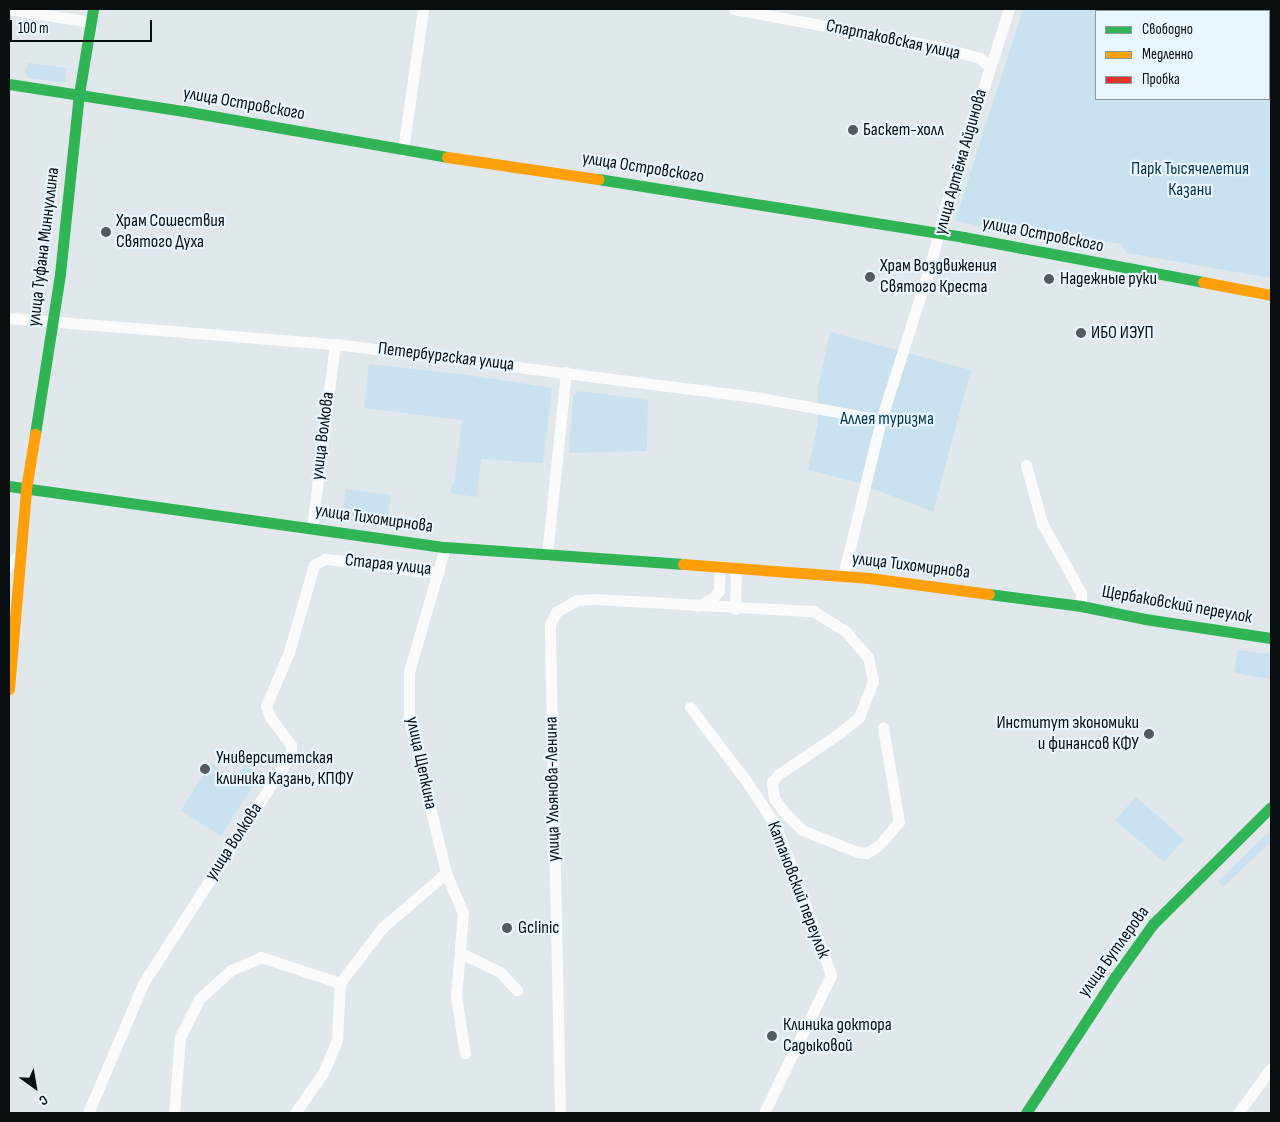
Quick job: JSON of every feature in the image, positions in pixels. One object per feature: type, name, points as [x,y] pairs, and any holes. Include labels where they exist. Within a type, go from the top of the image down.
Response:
[{"type":"main road","name":"улица Туфана Миннуллина","points":[[9,689],[26,489],[61,265],[79,94],[93,9]]},
{"type":"main road","name":"улица Островского","points":[[9,84],[79,94],[403,150],[789,208],[939,233],[1271,295]]},
{"type":"main road","name":"улица Тихомирнова","points":[[9,486],[445,547],[843,576],[1080,606]]},
{"type":"main road","name":"Щербаковский переулок","points":[[1080,606],[1271,638]]},
{"type":"main road","name":"улица Бутлерова","points":[[1026,1113],[1115,977],[1153,924],[1271,807]]},
{"type":"street","points":[[9,9],[91,22]]},
{"type":"street","points":[[403,150],[423,9]]},
{"type":"street","name":"Спартаковская улица","points":[[734,9],[939,48],[980,58],[989,67]]},
{"type":"street","name":"улица Артёма Айдинова","points":[[843,576],[881,420],[939,233],[945,207],[989,67],[1010,9]]},
{"type":"street","name":"Петербургская улица","points":[[9,318],[335,344],[755,397],[881,420]]},
{"type":"street","name":"улица Волкова","points":[[312,528],[335,344]]},
{"type":"street","points":[[547,555],[566,372]]},
{"type":"street","name":"Щербаковский переулок","points":[[1026,465],[1042,523],[1082,592],[1080,606]]},
{"type":"street","name":"Старая улица","points":[[314,565],[325,559],[439,572],[445,547]]},
{"type":"street","points":[[9,566],[20,554]]},
{"type":"street","name":"улица Волкова","points":[[88,1113],[144,982],[291,754],[291,745],[270,717],[266,706],[289,652],[314,565]]},
{"type":"street","points":[[698,606],[713,598],[719,591],[720,566]]},
{"type":"street","points":[[736,568],[735,608],[813,611],[846,632],[868,657],[873,681],[859,718],[778,774],[772,782],[774,798],[784,812],[802,830],[857,852],[867,853],[879,845],[899,822],[882,727]]},
{"type":"street","name":"улица Щепкина","points":[[439,572],[409,672],[409,720],[446,873],[463,912],[456,997],[465,1053]]},
{"type":"street","name":"улица Ульянова-Ленина","points":[[560,1113],[550,624],[556,612],[577,600],[735,608]]},
{"type":"street","name":"Катановский переулок","points":[[690,707],[747,782],[776,826],[832,975],[764,1113]]},
{"type":"street","points":[[295,1113],[322,1073],[337,1040],[340,983],[382,928],[446,873]]},
{"type":"street","points":[[461,953],[500,972],[518,990]]},
{"type":"street","points":[[174,1113],[180,1036],[198,999],[231,970],[261,957],[340,983]]},
{"type":"street","points":[[1238,1113],[1271,1068]]},
{"type":"green space","name":"Парк Тысячелетия Казани","points":[[1023,9],[1127,9],[1095,10],[1095,100],[1270,100],[1271,45],[1271,278],[1127,253],[1121,244],[1046,232],[1038,237],[955,221]]},
{"type":"green space","points":[[28,63],[67,68],[65,83],[28,78],[25,73]]},
{"type":"green space","name":"Аллея туризма","points":[[830,332],[971,370],[933,512],[856,482],[808,470],[818,423],[818,388]]},
{"type":"green space","points":[[369,364],[467,375],[552,388],[543,463],[481,459],[477,497],[450,493],[452,484],[454,484],[462,420],[364,408]]},
{"type":"green space","points":[[579,391],[648,400],[647,451],[569,453],[573,396]]},
{"type":"green space","points":[[346,489],[391,495],[387,521],[342,514]]},
{"type":"green space","points":[[1238,650],[1271,654],[1271,679],[1234,673]]},
{"type":"green space","points":[[210,763],[235,779],[245,765],[260,775],[221,836],[181,811]]},
{"type":"green space","points":[[1136,797],[1184,839],[1164,862],[1115,820]]},
{"type":"green space","points":[[1271,830],[1271,842],[1223,887],[1218,881]]},
{"type":"traffic: fast","points":[[35,434],[60,274],[79,94],[93,9]]},
{"type":"traffic: fast","points":[[9,84],[184,111],[447,157]]},
{"type":"traffic: fast","points":[[598,179],[963,237],[1203,282]]},
{"type":"traffic: fast","points":[[9,486],[445,547],[683,564]]},
{"type":"traffic: fast","points":[[989,594],[1081,606],[1145,619],[1271,638]]},
{"type":"traffic: fast","points":[[1026,1113],[1115,977],[1153,924],[1271,807]]},
{"type":"traffic: slow","points":[[1223,9],[1228,10]]},
{"type":"traffic: slow","points":[[447,157],[598,179]]},
{"type":"traffic: slow","points":[[1203,282],[1271,295]]},
{"type":"traffic: slow","points":[[9,689],[26,489],[35,434]]},
{"type":"traffic: slow","points":[[683,564],[869,578],[989,594]]},
{"type":"traffic: jam","points":[[1259,9],[1264,10]]},
{"type":"place","name":"Баскет-холл","points":[[853,130]]},
{"type":"place","name":"Храм Сошествия Святого Духа","points":[[106,232]]},
{"type":"place","name":"Храм Воздвижения Святого Креста","points":[[870,277]]},
{"type":"place","name":"Надежные руки","points":[[1049,279]]},
{"type":"place","name":"ИБО ИЭУП","points":[[1081,333]]},
{"type":"place","name":"Институт экономики и финансов КФУ","points":[[1149,734]]},
{"type":"place","name":"Университетская клиника Казань, КПФУ","points":[[205,769]]},
{"type":"place","name":"Gclinic","points":[[507,928]]},
{"type":"place","name":"Клиника доктора Садыковой","points":[[772,1036]]}]
